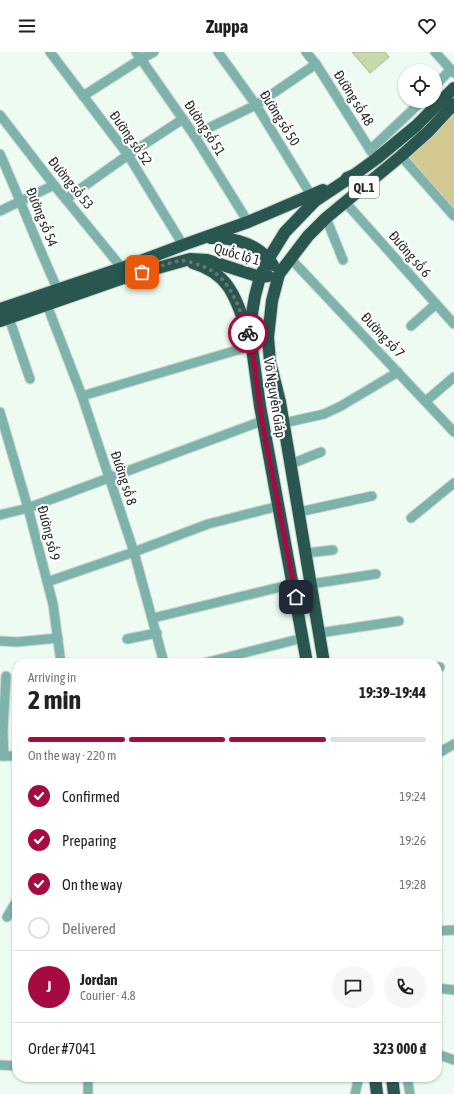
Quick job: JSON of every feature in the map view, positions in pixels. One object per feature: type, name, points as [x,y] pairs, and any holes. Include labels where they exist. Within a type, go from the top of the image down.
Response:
[{"type":"highway","name":"Quốc lộ 1","points":[[3,316],[58,290],[313,198],[354,175],[373,155],[416,126],[454,88]]},
{"type":"highway","name":"QL.1","points":[[279,274],[308,236],[326,218],[401,156],[429,131],[454,104]]},
{"type":"highway","name":"Võ Nguyên Giáp","points":[[306,658],[262,421],[251,343],[251,319],[260,277],[268,258],[285,232],[313,198]]},
{"type":"highway","points":[[203,238],[222,238],[243,242],[260,251],[268,258],[279,274]]},
{"type":"highway","name":"Quốc lộ 1","points":[[3,316],[47,305],[129,276],[182,260],[207,260],[260,277],[279,274]]},
{"type":"highway","points":[[182,260],[200,265],[214,272],[224,280],[238,304],[251,343]]},
{"type":"highway","name":"Võ Nguyên Giáp","points":[[279,274],[272,302],[268,336],[270,362],[284,423],[323,658]]},
{"type":"highway","points":[[376,1082],[377,1094]]},
{"type":"highway","points":[[393,1082],[394,1094]]},
{"type":"street","name":"Đường số 52","points":[[50,52],[128,155],[184,245]]},
{"type":"street","points":[[84,96],[139,55],[154,52]]},
{"type":"street","name":"Đường số 50","points":[[218,52],[256,104],[313,198]]},
{"type":"street","name":"Đường số 48","points":[[306,52],[316,64],[373,155]]},
{"type":"street","points":[[436,52],[452,71],[442,80]]},
{"type":"street","name":"Đường số 51","points":[[139,55],[194,135],[248,222]]},
{"type":"street","points":[[194,135],[256,104],[316,64]]},
{"type":"street","points":[[373,155],[415,108],[424,118]]},
{"type":"street","name":"Đường số 53","points":[[0,115],[54,185],[122,268]]},
{"type":"street","points":[[66,199],[128,155],[183,119]]},
{"type":"street","name":"Đường số 54","points":[[0,154],[22,202],[35,238],[58,290]]},
{"type":"street","points":[[401,156],[454,216]]},
{"type":"street","points":[[0,211],[22,202],[54,185]]},
{"type":"street","name":"Đường số 6","points":[[345,202],[454,324]]},
{"type":"street","points":[[326,218],[343,260]]},
{"type":"street","name":"Đường số 7","points":[[291,259],[454,432]]},
{"type":"street","points":[[411,326],[436,304]]},
{"type":"street","name":"Đường số 8","points":[[47,305],[82,396],[110,478],[134,552],[163,658]]},
{"type":"street","points":[[3,316],[30,379]]},
{"type":"street","points":[[82,396],[251,343]]},
{"type":"street","points":[[284,423],[324,414],[341,406],[398,372]]},
{"type":"street","points":[[426,401],[454,376]]},
{"type":"street","name":"Đường số 9","points":[[0,412],[3,429],[28,508],[53,604],[60,658]]},
{"type":"street","points":[[0,515],[28,508],[262,421]]},
{"type":"street","points":[[291,464],[321,452]]},
{"type":"street","points":[[411,518],[454,483]]},
{"type":"street","points":[[299,512],[372,496]]},
{"type":"street","points":[[47,582],[134,552],[208,524],[279,506]]},
{"type":"street","points":[[306,554],[333,550]]},
{"type":"street","points":[[311,584],[376,574]]},
{"type":"street","points":[[153,618],[293,584]]},
{"type":"street","points":[[319,633],[399,621]]},
{"type":"street","points":[[127,639],[157,633]]},
{"type":"street","points":[[0,641],[17,642],[58,638]]},
{"type":"street","points":[[224,658],[303,638]]},
{"type":"street","points":[[2,756],[6,676]]},
{"type":"street","points":[[442,751],[454,744]]},
{"type":"street","points":[[7,917],[12,908]]},
{"type":"street","points":[[442,931],[454,930]]},
{"type":"street","points":[[442,989],[454,990]]},
{"type":"street","points":[[442,1056],[454,1060]]},
{"type":"street","points":[[0,1065],[12,1066]]},
{"type":"street","points":[[88,1082],[88,1094]]},
{"type":"street","points":[[356,1092],[358,1082]]},
{"type":"street","points":[[408,1082],[410,1094]]},
{"type":"shaded area","points":[[454,111],[454,211],[407,158]]},
{"type":"building","points":[[352,52],[385,52],[389,57],[370,73]]},
{"type":"way so far","points":[[142,272],[182,260],[200,265],[214,272],[224,280],[231,290],[238,304],[248,333]]},
{"type":"route","points":[[248,333],[251,341],[262,421],[296,597]]}]
